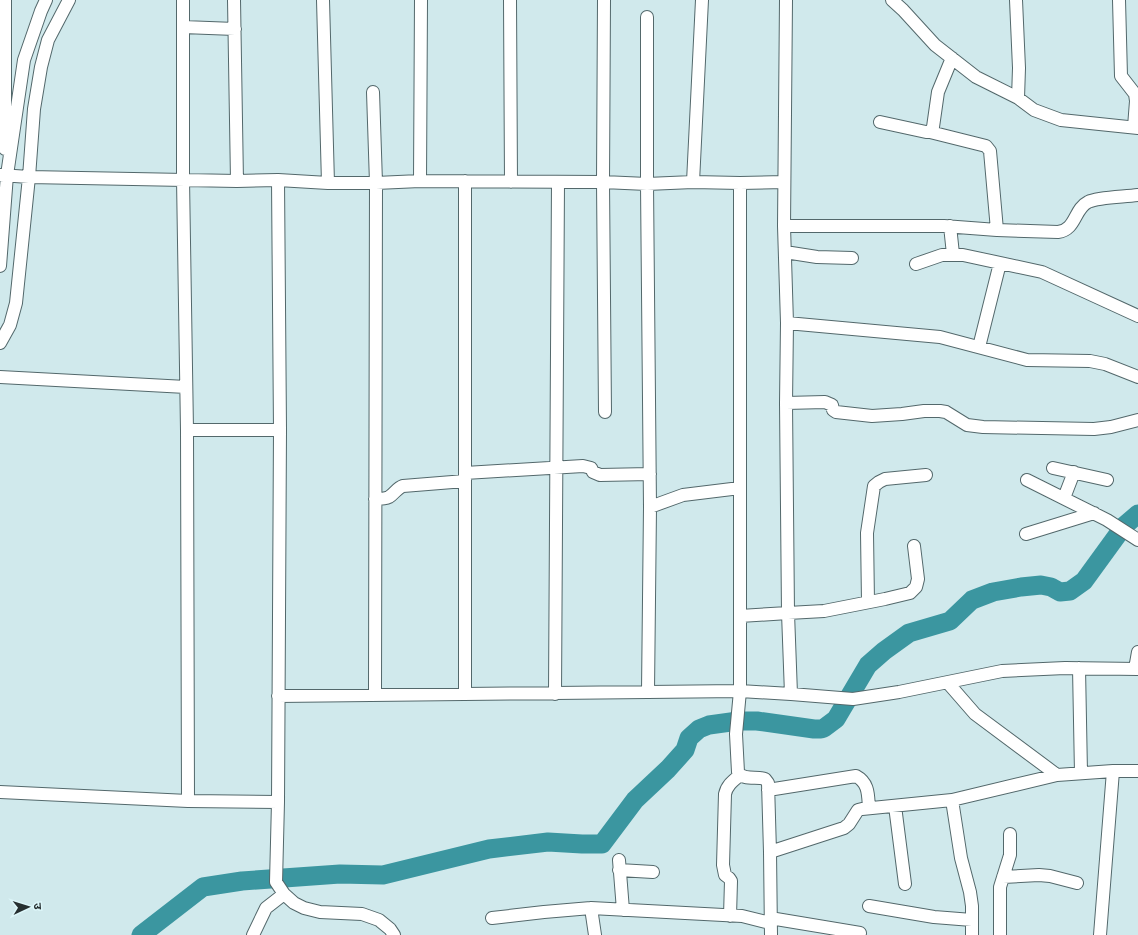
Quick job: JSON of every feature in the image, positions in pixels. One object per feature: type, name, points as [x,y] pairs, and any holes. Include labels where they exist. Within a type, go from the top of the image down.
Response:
[{"type":"street","points":[[5,0],[5,150],[9,160]]},
{"type":"street","points":[[0,266],[4,175],[9,160],[24,60],[46,0]]},
{"type":"street","points":[[0,343],[10,325],[16,303],[29,177],[34,109],[40,67],[48,40],[68,0]]},
{"type":"street","points":[[183,0],[183,179],[187,430],[188,801]]},
{"type":"street","points":[[234,0],[236,181]]},
{"type":"street","points":[[323,0],[328,183]]},
{"type":"street","points":[[420,181],[421,0]]},
{"type":"street","points":[[510,0],[511,182]]},
{"type":"street","points":[[604,0],[603,182],[605,412]]},
{"type":"street","points":[[693,182],[702,0]]},
{"type":"street","points":[[786,0],[784,226],[787,323],[786,403],[788,613],[792,694]]},
{"type":"street","points":[[892,0],[935,45],[976,77],[1018,98],[1034,110],[1061,120],[1136,127],[1136,94],[1121,76],[1119,0]]},
{"type":"street","points":[[1016,0],[1019,68],[1018,98]]},
{"type":"street","points":[[647,17],[650,474],[648,692]]},
{"type":"street","points":[[183,27],[235,29]]},
{"type":"street","points":[[930,132],[933,127],[938,92],[952,58]]},
{"type":"street","points":[[373,92],[376,183],[375,694]]},
{"type":"street","points":[[880,122],[930,132],[986,146],[990,151],[996,230]]},
{"type":"street","points":[[4,175],[29,177],[236,181],[278,180],[328,183],[420,181],[603,182],[647,184],[693,182],[784,182]]},
{"type":"street","points":[[278,180],[280,430],[278,802],[276,876],[284,894],[294,903],[304,908],[320,912],[362,914],[379,920],[390,929],[394,935]]},
{"type":"street","points":[[465,182],[465,694]]},
{"type":"street","points":[[554,694],[558,182]]},
{"type":"street","points":[[740,183],[740,692],[736,734],[738,772],[743,777],[762,778],[768,783],[771,935]]},
{"type":"street","points":[[784,226],[950,226],[996,230],[1063,232],[1067,229],[1081,207],[1087,202],[1138,195]]},
{"type":"street","points":[[950,226],[953,254]]},
{"type":"street","points":[[785,252],[817,257],[852,258]]},
{"type":"street","points":[[916,264],[942,255],[953,254],[1042,272],[1138,316]]},
{"type":"street","points":[[979,347],[1000,263]]},
{"type":"street","points":[[787,323],[940,337],[1027,360],[1099,362],[1138,377]]},
{"type":"street","points":[[0,377],[186,387]]},
{"type":"street","points":[[786,403],[825,402],[832,405],[833,410],[836,412],[872,416],[940,411],[946,412],[967,425],[983,427],[1094,429],[1115,426],[1138,420]]},
{"type":"street","points":[[187,430],[280,430]]},
{"type":"street","points":[[375,500],[389,497],[403,486],[465,477],[556,468],[587,466],[591,468],[593,472],[600,475],[650,474]]},
{"type":"street","points":[[1053,468],[1107,480]]},
{"type":"street","points":[[1064,498],[1074,472]]},
{"type":"street","points":[[868,602],[867,533],[874,486],[885,478],[926,475]]},
{"type":"street","points":[[1027,480],[1108,520],[1135,538]]},
{"type":"street","points":[[650,507],[683,495],[740,488]]},
{"type":"street","points":[[1026,534],[1094,513]]},
{"type":"street","points":[[740,616],[824,611],[910,593],[916,587],[918,579],[914,546]]},
{"type":"street","points":[[278,696],[740,692],[792,694],[853,699],[948,683],[1002,671],[1065,668],[1136,669],[1138,652]]},
{"type":"street","points":[[1079,668],[1081,773]]},
{"type":"street","points":[[948,683],[975,714],[1057,774]]},
{"type":"street","points":[[1100,935],[1113,771]]},
{"type":"street","points":[[770,852],[844,828],[850,824],[858,810],[952,800],[1057,774],[1138,771]]},
{"type":"street","points":[[730,916],[731,881],[725,875],[723,865],[725,794],[726,788],[740,775]]},
{"type":"street","points":[[768,790],[856,776],[861,778],[866,785],[869,808]]},
{"type":"street","points":[[0,792],[188,801],[278,802]]},
{"type":"street","points":[[952,800],[960,858],[970,892],[972,935]]},
{"type":"street","points":[[895,806],[905,884]]},
{"type":"street","points":[[1000,935],[1000,886],[1010,855],[1010,834]]},
{"type":"street","points":[[623,910],[619,865],[653,872]]},
{"type":"street","points":[[1003,877],[1039,875],[1050,876],[1077,883]]},
{"type":"street","points":[[253,935],[266,908],[284,894]]},
{"type":"street","points":[[870,906],[934,917],[972,920]]},
{"type":"street","points":[[492,918],[591,908],[742,916],[860,933]]},
{"type":"street","points":[[591,908],[595,935]]},
{"type":"waterway","points":[[141,935],[203,887],[242,881],[340,874],[383,875],[489,849],[548,842],[602,844],[635,800],[668,769],[685,750],[689,738],[699,729],[709,725],[738,721],[757,721],[814,729],[824,728],[836,719],[868,665],[909,633],[950,621],[972,600],[993,592],[1041,585],[1051,587],[1060,592],[1070,591],[1084,581],[1124,526],[1138,514]]}]
